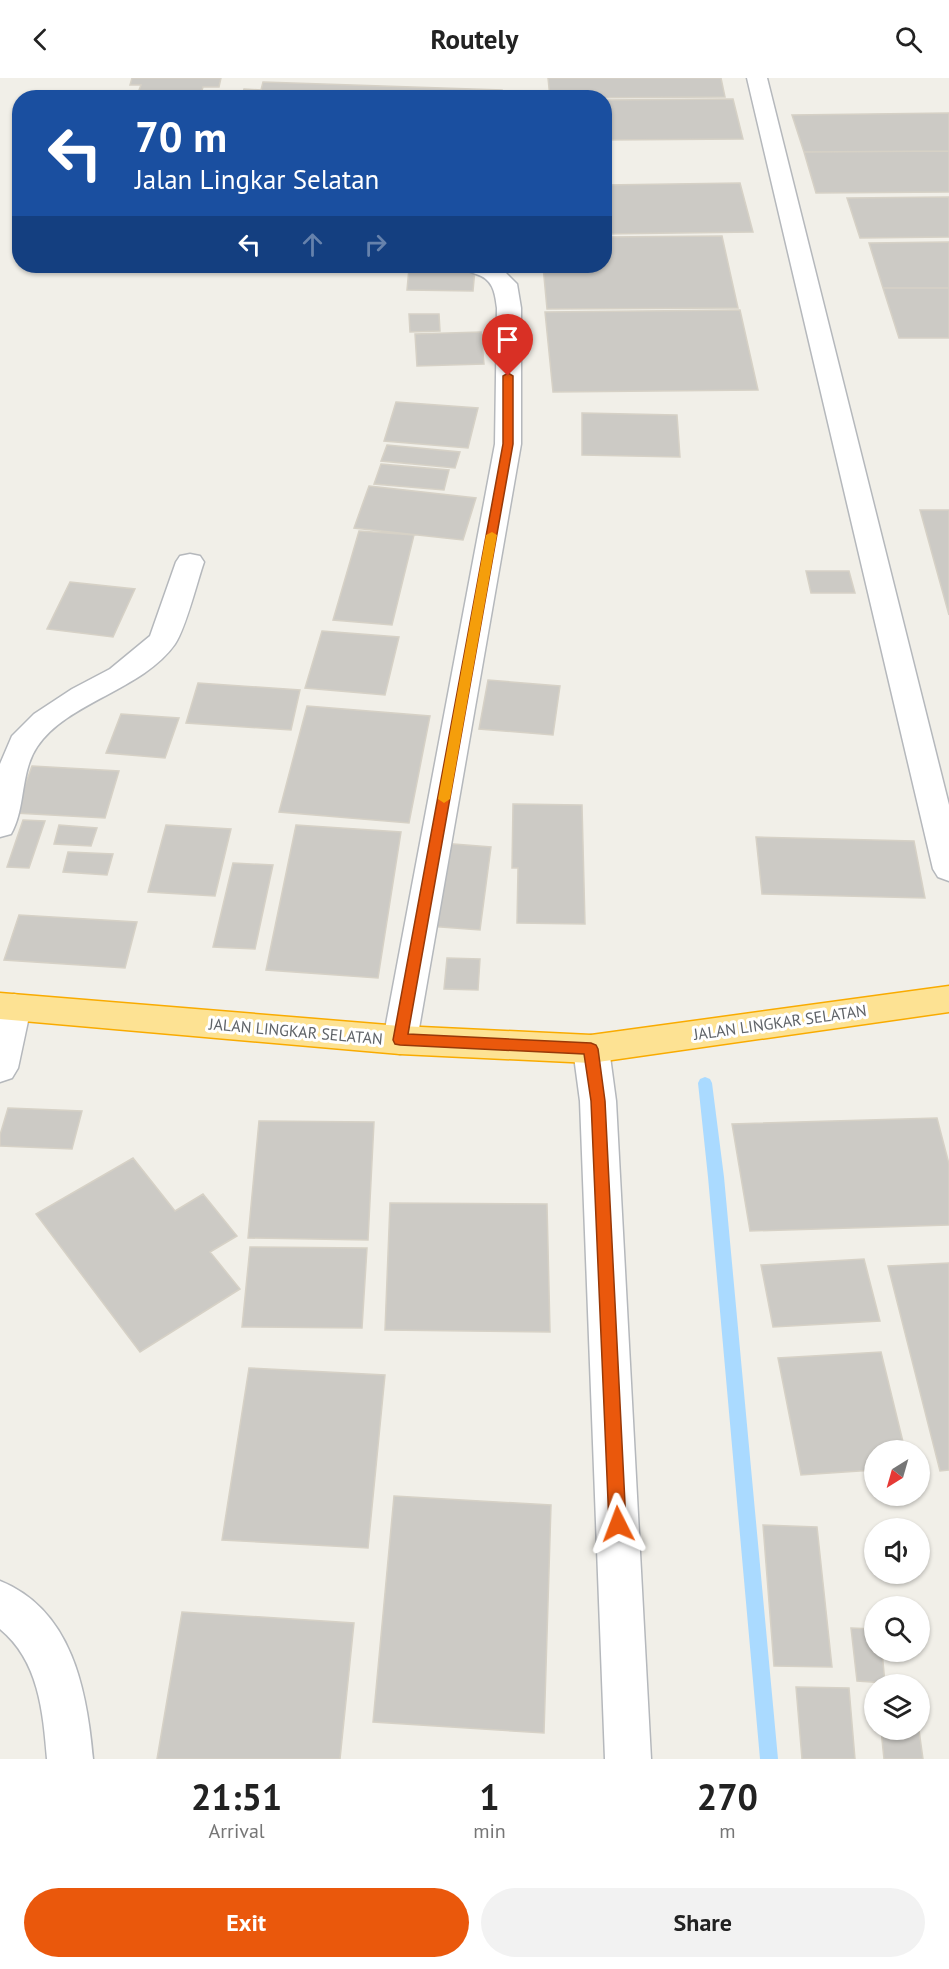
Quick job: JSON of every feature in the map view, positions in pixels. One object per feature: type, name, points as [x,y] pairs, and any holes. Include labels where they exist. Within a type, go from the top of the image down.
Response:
[{"type":"highway","name":"JALAN LINGKAR SELATAN","points":[[7,1007],[400,1040],[591,1049],[949,999]]},
{"type":"street","points":[[758,78],[949,869]]},
{"type":"street","points":[[400,1040],[508,444],[509,308],[505,284],[494,273]]},
{"type":"street","points":[[0,826],[23,742],[45,721],[82,696],[120,676],[142,660],[163,640],[190,562]]},
{"type":"street","points":[[0,1068],[7,1007]]},
{"type":"street","points":[[591,1049],[598,1101],[628,1759]]},
{"type":"street","points":[[0,1602],[28,1624],[51,1657],[67,1723],[70,1759]]},
{"type":"building","points":[[132,78],[221,78],[219,87],[203,87],[202,90],[139,90],[141,85],[130,85]]},
{"type":"building","points":[[548,78],[721,78],[725,97],[612,98],[612,90],[549,90]]},
{"type":"building","points":[[263,82],[502,90],[261,90]]},
{"type":"building","points":[[733,99],[743,139],[612,140],[612,100]]},
{"type":"building","points":[[949,113],[949,151],[804,152],[792,115]]},
{"type":"building","points":[[949,151],[949,192],[816,193],[804,152]]},
{"type":"building","points":[[740,183],[753,232],[612,234],[612,185]]},
{"type":"building","points":[[949,197],[949,237],[860,238],[847,198]]},
{"type":"building","points":[[722,236],[738,308],[547,309],[544,273],[612,273],[612,237]]},
{"type":"building","points":[[949,242],[949,288],[883,288],[869,243]]},
{"type":"building","points":[[409,273],[475,273],[473,291],[407,290]]},
{"type":"building","points":[[883,288],[949,288],[949,338],[899,338]]},
{"type":"building","points":[[740,310],[758,390],[553,392],[545,312]]},
{"type":"building","points":[[409,314],[439,314],[440,331],[410,332]]},
{"type":"building","points":[[481,332],[484,364],[417,366],[415,334]]},
{"type":"building","points":[[396,402],[478,408],[468,448],[384,441]]},
{"type":"building","points":[[582,413],[677,415],[680,457],[582,455]]},
{"type":"building","points":[[387,445],[460,452],[455,468],[381,461]]},
{"type":"building","points":[[381,464],[449,470],[444,490],[374,484]]},
{"type":"building","points":[[369,486],[476,498],[463,540],[354,528]]},
{"type":"building","points":[[920,510],[949,510],[949,615]]},
{"type":"building","points":[[359,531],[414,535],[392,625],[333,620]]},
{"type":"building","points":[[806,571],[849,571],[855,593],[811,593]]},
{"type":"building","points":[[70,582],[135,589],[113,637],[47,629]]},
{"type":"building","points":[[322,631],[399,637],[385,695],[305,688]]},
{"type":"building","points":[[488,680],[560,686],[553,735],[479,729]]},
{"type":"building","points":[[198,683],[300,690],[291,730],[186,723]]},
{"type":"building","points":[[307,706],[430,716],[409,823],[279,812]]},
{"type":"building","points":[[121,714],[179,718],[165,758],[106,753]]},
{"type":"building","points":[[32,766],[119,771],[105,818],[15,813]]},
{"type":"building","points":[[513,804],[582,805],[585,924],[517,923],[518,868],[512,868]]},
{"type":"building","points":[[23,820],[45,821],[29,868],[7,867]]},
{"type":"building","points":[[59,825],[97,828],[91,846],[54,844]]},
{"type":"building","points":[[166,825],[231,829],[215,896],[148,892]]},
{"type":"building","points":[[296,825],[401,832],[378,978],[266,970]]},
{"type":"building","points":[[756,837],[914,841],[925,898],[762,894]]},
{"type":"building","points":[[441,843],[491,847],[480,930],[428,926]]},
{"type":"building","points":[[68,852],[113,854],[107,875],[63,872]]},
{"type":"building","points":[[233,863],[273,865],[255,949],[213,947]]},
{"type":"building","points":[[19,915],[137,922],[125,968],[4,960]]},
{"type":"building","points":[[447,958],[480,959],[478,990],[444,989]]},
{"type":"building","points":[[8,1108],[82,1111],[72,1149],[0,1146],[0,1135]]},
{"type":"building","points":[[937,1118],[949,1164],[949,1225],[750,1231],[732,1124]]},
{"type":"building","points":[[259,1121],[374,1122],[368,1240],[248,1238]]},
{"type":"building","points":[[133,1158],[175,1211],[203,1194],[237,1236],[210,1252],[240,1289],[140,1352],[36,1214]]},
{"type":"building","points":[[390,1203],[547,1204],[550,1332],[385,1330]]},
{"type":"building","points":[[250,1247],[367,1248],[362,1328],[242,1327]]},
{"type":"building","points":[[864,1259],[880,1321],[773,1327],[761,1265]]},
{"type":"building","points":[[949,1263],[949,1470],[940,1471],[888,1266]]},
{"type":"building","points":[[881,1352],[903,1440],[864,1440],[864,1471],[801,1475],[778,1358]]},
{"type":"building","points":[[249,1368],[385,1375],[368,1548],[222,1540]]},
{"type":"building","points":[[394,1496],[551,1505],[544,1733],[373,1722]]},
{"type":"building","points":[[763,1525],[817,1527],[832,1667],[774,1666]]},
{"type":"building","points":[[182,1612],[354,1623],[340,1759],[157,1759]]},
{"type":"building","points":[[851,1628],[864,1629],[864,1662],[883,1662],[884,1674],[864,1674],[864,1682],[857,1681]]},
{"type":"building","points":[[796,1687],[849,1688],[855,1759],[802,1759]]},
{"type":"building","points":[[882,1740],[920,1740],[923,1759],[884,1759]]},
{"type":"waterway","points":[[705,1083],[716,1177],[769,1759]]},
{"type":"slow traffic","points":[[444,799],[492,535]]},
{"type":"route","points":[[508,376],[508,444],[400,1040],[591,1049],[598,1101],[618,1524]]}]
